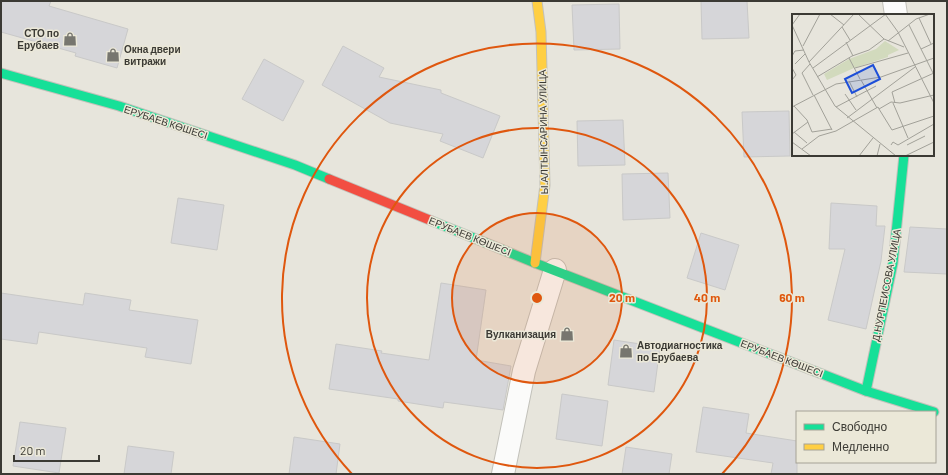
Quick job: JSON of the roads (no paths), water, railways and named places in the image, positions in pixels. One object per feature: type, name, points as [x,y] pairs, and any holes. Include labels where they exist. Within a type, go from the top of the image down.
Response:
[{"type":"main road","name":"Ы.АЛТЫНСАРИНА УЛИЦА","points":[[537,1],[541,32],[546,185],[545,266]]},
{"type":"main road","name":"ЕРУБАЕВ КӨШЕСІ","points":[[1,73],[119,106],[295,165],[545,266],[866,391],[931,411]]},
{"type":"main road","name":"Д.НУРПЕИСОВА УЛИЦА","points":[[866,391],[893,263],[904,156]]},
{"type":"street","points":[[894,1],[896,14]]},
{"type":"street","name":"Ы.АЛТЫНСАРИНА УЛИЦА","points":[[503,474],[545,266]]},
{"type":"place","name":"СТО по Ерубаев","points":[[70,39]]},
{"type":"place","name":"Окна двери витражи","points":[[113,55]]},
{"type":"place","name":"Вулканизация","points":[[567,334]]},
{"type":"place","name":"Автодиагностика по Ерубаева","points":[[626,351]]}]
